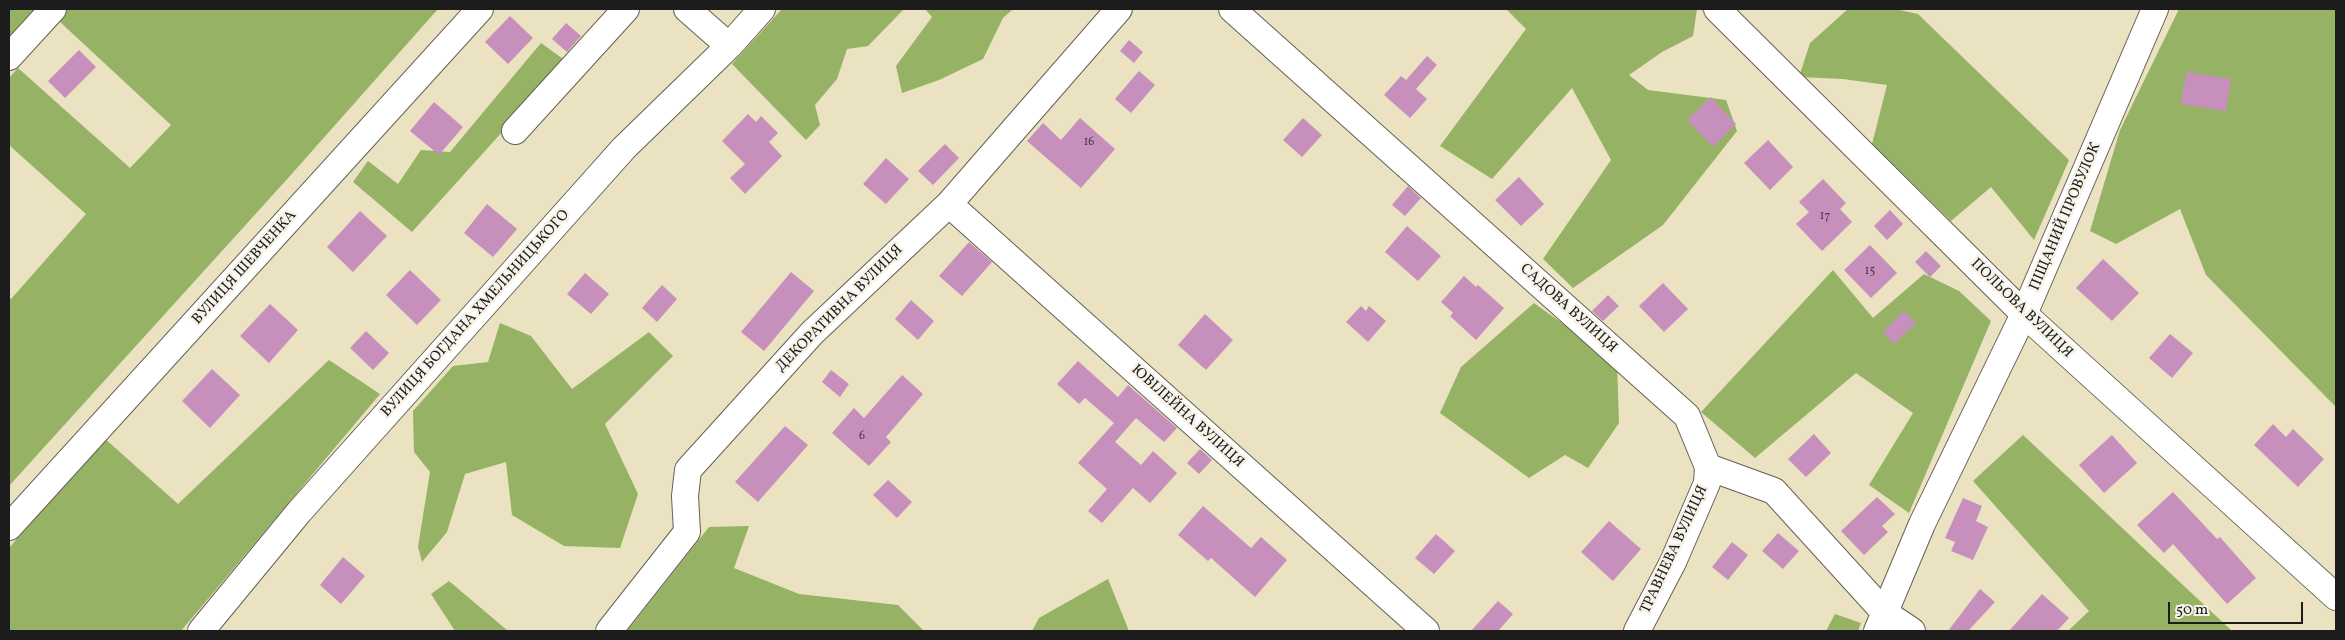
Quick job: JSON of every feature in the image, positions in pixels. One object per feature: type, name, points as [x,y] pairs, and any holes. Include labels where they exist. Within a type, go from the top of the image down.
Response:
[{"type":"street","points":[[9,57],[53,9]]},
{"type":"street","name":"ВУЛИЦЯ ШЕВЧЕНКА","points":[[9,527],[480,9]]},
{"type":"street","points":[[514,131],[626,9]]},
{"type":"street","points":[[687,9],[729,46]]},
{"type":"street","name":"ВУЛИЦЯ БОГДАНА ХМЕЛЬНИЦЬКОГО","points":[[201,631],[299,512],[624,148],[729,46],[762,9]]},
{"type":"street","name":"ДЕКОРАТИВНА ВУЛИЦЯ","points":[[609,631],[687,532],[685,496],[688,470],[812,333],[949,204],[1119,9]]},
{"type":"street","name":"САДОВА ВУЛИЦЯ","points":[[1232,9],[1687,416],[1708,467]]},
{"type":"street","name":"ПОЛЬОВА ВУЛИЦЯ","points":[[1717,9],[2024,314],[2336,597]]},
{"type":"street","name":"ПІЩАНИЙ ПРОВУЛОК","points":[[1881,622],[1922,524],[2024,314],[2155,9]]},
{"type":"street","name":"ЮВІЛЕЙНА ВУЛИЦЯ","points":[[949,204],[1426,631]]},
{"type":"street","points":[[1708,467],[1774,491],[1881,622],[1912,631]]},
{"type":"street","name":"ТРАВНЕВА ВУЛИЦЯ","points":[[1637,631],[1680,544],[1707,483],[1708,467]]},
{"type":"green space","points":[[9,9],[438,9],[289,177],[9,486],[9,298],[11,299],[86,214],[9,145],[9,78],[18,68],[130,168],[171,125],[59,21],[32,21],[9,36]]},
{"type":"green space","points":[[782,9],[904,9],[868,46],[847,49],[837,79],[815,105],[820,125],[806,140],[732,64]]},
{"type":"green space","points":[[925,9],[1013,9],[1003,18],[983,59],[939,80],[902,93],[896,66],[932,17]]},
{"type":"green space","points":[[1506,9],[1697,9],[1693,36],[1662,52],[1629,75],[1648,90],[1726,100],[1737,131],[1663,225],[1573,288],[1543,259],[1611,160],[1572,88],[1492,179],[1440,146],[1526,29]]},
{"type":"green space","points":[[1848,9],[1895,9],[1918,14],[2069,160],[2034,240],[1991,187],[1951,221],[1872,144],[1887,85],[1843,79],[1799,77],[1810,43]]},
{"type":"green space","points":[[2179,9],[2336,9],[2336,407],[2206,275],[2180,209],[2116,244],[2090,231],[2120,130]]},
{"type":"green space","points":[[541,43],[566,61],[412,232],[353,182],[368,161],[398,184],[421,150],[450,152]]},
{"type":"green space","points":[[1833,270],[1873,318],[1924,274],[1959,291],[1991,321],[1909,513],[1869,485],[1913,413],[1856,373],[1755,458],[1701,412]]},
{"type":"green space","points":[[1534,303],[1617,363],[1619,423],[1588,468],[1565,455],[1529,478],[1440,413],[1461,367]]},
{"type":"green space","points":[[500,323],[531,336],[572,389],[649,332],[673,356],[605,424],[638,494],[620,548],[564,546],[512,515],[506,462],[465,474],[447,532],[422,562],[418,547],[430,472],[414,452],[413,411],[453,366],[488,362]]},
{"type":"green space","points":[[329,360],[380,394],[181,631],[10,631],[9,548],[103,437],[178,504]]},
{"type":"green space","points":[[2023,435],[2232,631],[2068,631],[2089,611],[1973,481]]},
{"type":"green space","points":[[749,526],[734,568],[799,594],[898,605],[924,631],[627,631],[709,527]]},
{"type":"green space","points":[[1108,579],[1129,631],[1032,631],[1039,618]]},
{"type":"green space","points":[[449,581],[508,631],[455,631],[431,594]]},
{"type":"green space","points":[[1835,614],[1861,623],[1858,631],[1826,631]]},
{"type":"building","points":[[510,16],[533,38],[508,64],[485,42]]},
{"type":"building","points":[[566,23],[581,36],[567,52],[552,39]]},
{"type":"building","points":[[1129,40],[1143,52],[1134,63],[1120,51]]},
{"type":"building","points":[[79,50],[96,67],[65,98],[48,81]]},
{"type":"building","points":[[1427,56],[1437,65],[1416,89],[1427,99],[1410,118],[1384,95],[1401,76],[1406,80]]},
{"type":"building","points":[[1139,71],[1155,85],[1131,113],[1115,99]]},
{"type":"building","points":[[2186,72],[2231,79],[2226,111],[2181,104]]},
{"type":"building","points":[[1711,97],[1736,124],[1713,147],[1687,120]]},
{"type":"building","points":[[434,102],[463,127],[439,155],[410,131]]},
{"type":"building","points":[[748,114],[756,122],[761,116],[778,133],[769,142],[782,156],[745,194],[730,178],[745,164],[722,141]]},
{"type":"building","points":[[1080,118],[1115,149],[1081,188],[1027,141],[1043,123],[1061,140]]},
{"type":"building","points":[[1303,118],[1322,135],[1302,157],[1283,140]]},
{"type":"building","points":[[1768,140],[1793,167],[1770,190],[1744,163]]},
{"type":"building","points":[[945,144],[959,158],[933,185],[918,171]]},
{"type":"building","points":[[886,158],[909,179],[886,204],[863,184]]},
{"type":"building","points":[[1519,177],[1544,204],[1521,226],[1495,200]]},
{"type":"building","points":[[1823,179],[1846,203],[1840,209],[1852,222],[1822,251],[1796,224],[1809,212],[1799,202]]},
{"type":"building","points":[[1408,186],[1421,198],[1405,216],[1392,205]]},
{"type":"building","points":[[487,204],[517,229],[493,257],[464,233]]},
{"type":"building","points":[[1890,210],[1903,224],[1887,240],[1874,226]]},
{"type":"building","points":[[360,211],[387,236],[353,272],[327,247]]},
{"type":"building","points":[[1407,226],[1441,256],[1418,281],[1385,252]]},
{"type":"building","points":[[969,242],[992,262],[962,296],[939,276]]},
{"type":"building","points":[[1870,245],[1897,273],[1871,298],[1844,270]]},
{"type":"building","points":[[1926,251],[1941,266],[1930,277],[1915,262]]},
{"type":"building","points":[[2103,259],[2139,293],[2112,321],[2076,288]]},
{"type":"building","points":[[410,270],[441,300],[417,325],[386,295]]},
{"type":"building","points":[[791,272],[814,291],[764,351],[741,332]]},
{"type":"building","points":[[585,273],[609,294],[591,314],[567,294]]},
{"type":"building","points":[[1464,276],[1476,287],[1478,285],[1504,308],[1476,340],[1450,316],[1453,313],[1441,302]]},
{"type":"building","points":[[1663,283],[1688,309],[1664,332],[1639,306]]},
{"type":"building","points":[[662,285],[677,299],[657,322],[642,308]]},
{"type":"building","points":[[1608,295],[1619,306],[1603,321],[1592,311]]},
{"type":"building","points":[[911,300],[934,321],[918,340],[895,319]]},
{"type":"building","points":[[270,304],[298,330],[269,363],[240,336]]},
{"type":"building","points":[[1361,306],[1366,311],[1369,306],[1386,321],[1368,342],[1346,322]]},
{"type":"building","points":[[1904,311],[1916,323],[1894,344],[1883,332]]},
{"type":"building","points":[[1205,314],[1233,340],[1206,370],[1178,345]]},
{"type":"building","points":[[366,331],[389,353],[373,370],[350,348]]},
{"type":"building","points":[[2170,334],[2193,353],[2172,378],[2149,358]]},
{"type":"building","points":[[1078,361],[1118,397],[1128,385],[1177,428],[1164,442],[1136,418],[1115,442],[1141,465],[1153,451],[1177,473],[1150,503],[1133,488],[1102,523],[1088,511],[1107,489],[1078,463],[1114,423],[1085,398],[1079,404],[1057,384]]},
{"type":"building","points":[[212,369],[240,395],[210,428],[182,401]]},
{"type":"building","points":[[831,370],[849,384],[840,397],[822,382]]},
{"type":"building","points":[[902,375],[923,394],[886,437],[891,442],[869,466],[832,433],[854,408],[864,418]]},
{"type":"building","points":[[2273,424],[2286,437],[2293,429],[2324,459],[2298,487],[2254,445]]},
{"type":"building","points":[[785,426],[808,445],[758,502],[735,482]]},
{"type":"building","points":[[1814,434],[1831,453],[1806,477],[1788,459]]},
{"type":"building","points":[[2112,435],[2137,463],[2104,493],[2079,465]]},
{"type":"building","points":[[1200,449],[1212,460],[1199,474],[1187,463]]},
{"type":"building","points":[[888,480],[912,502],[897,518],[873,495]]},
{"type":"building","points":[[2173,492],[2217,539],[2220,537],[2256,578],[2227,604],[2173,544],[2164,553],[2137,525]]},
{"type":"building","points":[[1877,497],[1895,514],[1882,526],[1888,532],[1864,555],[1841,531]]},
{"type":"building","points":[[1963,498],[1982,506],[1976,521],[1988,527],[1973,560],[1951,551],[1955,542],[1945,538]]},
{"type":"building","points":[[1203,506],[1251,548],[1261,537],[1287,560],[1255,597],[1211,558],[1208,561],[1178,535]]},
{"type":"building","points":[[1609,521],[1641,549],[1613,581],[1581,552]]},
{"type":"building","points":[[1778,533],[1799,551],[1783,569],[1762,551]]},
{"type":"building","points":[[1436,534],[1455,551],[1434,574],[1415,558]]},
{"type":"building","points":[[1732,542],[1748,555],[1728,580],[1712,567]]},
{"type":"building","points":[[343,557],[365,576],[341,604],[320,585]]},
{"type":"building","points":[[1980,589],[1995,602],[1968,631],[1948,631]]},
{"type":"building","points":[[2042,594],[2069,618],[2057,631],[2009,631]]},
{"type":"building","points":[[1498,601],[1513,614],[1498,631],[1471,631]]}]
